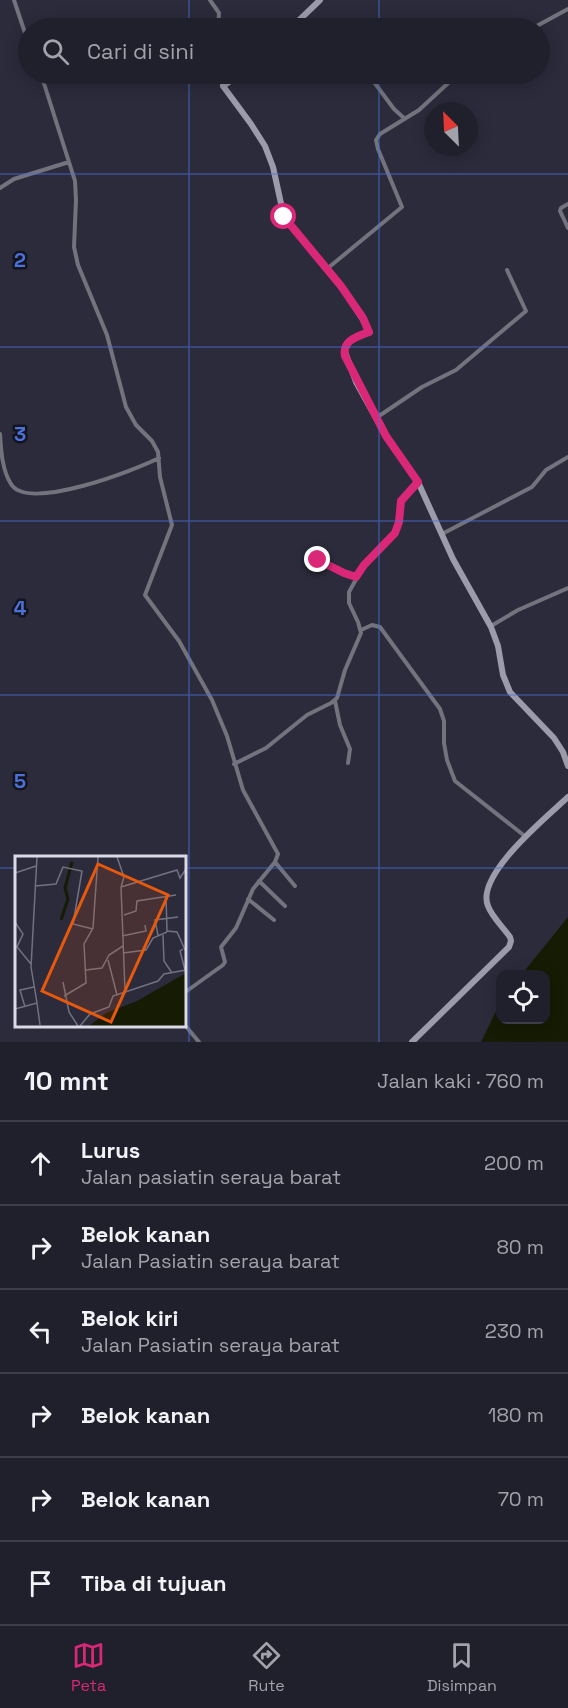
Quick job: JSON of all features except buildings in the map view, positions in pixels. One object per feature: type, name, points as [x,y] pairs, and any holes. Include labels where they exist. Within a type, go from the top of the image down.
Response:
[{"type":"street","points":[[14,0],[20,18]]},
{"type":"street","points":[[210,0],[219,18]]},
{"type":"street","points":[[301,18],[320,0]]},
{"type":"street","points":[[550,19],[566,10],[568,17]]},
{"type":"street","points":[[44,84],[76,191],[74,247],[78,265],[107,335],[126,407],[136,425],[157,447],[160,477],[172,525],[145,595],[179,641],[212,700],[251,806],[279,855],[259,881],[248,899],[241,921],[221,947],[225,962],[223,965],[186,992]]},
{"type":"street","points":[[226,84],[223,86],[265,146],[273,167],[284,217],[328,267],[369,332],[349,341],[344,352],[376,418],[396,452],[418,482],[463,578],[490,627],[498,646],[503,675],[510,692],[554,738],[568,766]]},
{"type":"street","points":[[375,84],[394,109],[405,119]]},
{"type":"street","points":[[328,267],[402,208],[376,140],[384,131],[419,110],[447,84]]},
{"type":"street","points":[[0,188],[14,179],[69,162]]},
{"type":"street","points":[[568,204],[560,211],[568,228]]},
{"type":"street","points":[[376,418],[422,387],[456,370],[526,311],[507,270]]},
{"type":"street","points":[[0,434],[2,456],[11,485],[23,493],[44,494],[96,482],[159,458]]},
{"type":"street","points":[[442,534],[532,487],[546,470],[568,457]]},
{"type":"street","points":[[348,763],[350,748],[340,725],[335,701],[345,670],[361,636],[361,630],[348,598],[356,577],[364,565],[395,533],[399,522],[401,501],[418,482]]},
{"type":"street","points":[[318,560],[356,577]]},
{"type":"street","points":[[490,627],[518,610],[568,588]]},
{"type":"street","points":[[361,630],[372,625],[380,627],[440,709],[444,721],[447,760],[455,781],[526,837]]},
{"type":"street","points":[[234,764],[266,748],[308,715],[335,701]]},
{"type":"street","points":[[412,1042],[510,944],[510,937],[488,906],[487,897],[497,868],[568,797]]},
{"type":"street","points":[[275,862],[296,886]]},
{"type":"street","points":[[259,881],[285,906]]},
{"type":"street","points":[[248,899],[274,920]]},
{"type":"street","points":[[186,1026],[199,1042]]},
{"type":"shaded area","points":[[568,917],[568,1042],[481,1042],[496,1011],[496,1024],[550,1024],[550,970],[525,970]]},
{"type":"route","points":[[284,217],[328,267],[363,318],[369,332],[349,341],[344,349],[345,356],[386,436],[418,482],[401,501],[399,522],[395,533],[364,565],[356,577],[318,560]]}]
